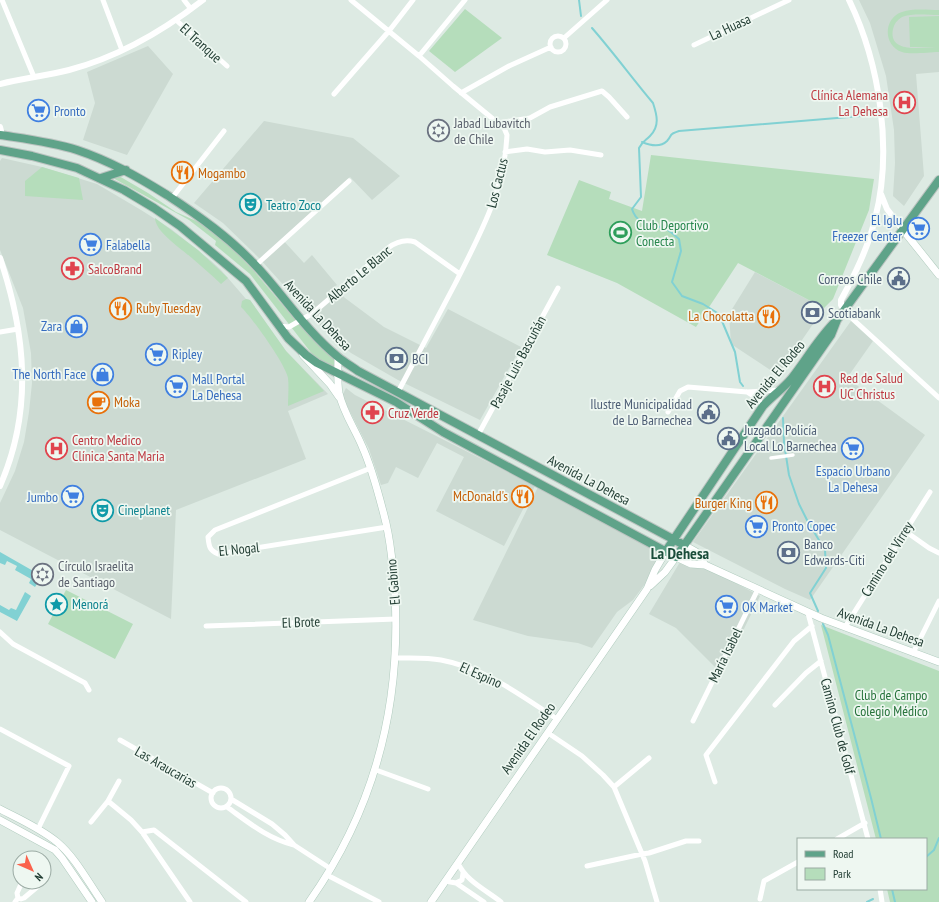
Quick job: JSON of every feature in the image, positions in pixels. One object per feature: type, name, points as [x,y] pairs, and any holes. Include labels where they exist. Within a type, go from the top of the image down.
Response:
[{"type":"main road","name":"Avenida La Dehesa","points":[[1,133],[63,146],[100,158],[126,170],[172,198],[219,231],[256,265],[302,320],[338,357],[358,371],[673,539],[698,553],[705,565]]},
{"type":"main road","name":"Avenida La Dehesa","points":[[0,150],[70,165],[101,178],[154,208],[180,226],[246,281],[292,343],[317,363],[338,375],[396,402],[443,432],[676,557],[691,564],[705,565],[808,612],[939,662]]},
{"type":"main road","points":[[101,178],[126,170]]},
{"type":"main road","name":"Avenida El Rodeo","points":[[430,902],[647,589],[655,570],[673,539],[763,406],[792,379],[828,328],[844,311],[939,180]]},
{"type":"main road","points":[[903,230],[939,275]]},
{"type":"main road","name":"Avenida El Rodeo","points":[[647,589],[665,572],[684,546],[831,335],[837,320]]},
{"type":"main road","name":"El Gabino","points":[[292,343],[330,384],[342,401]]},
{"type":"main road","name":"El Gabino","points":[[309,902],[329,872],[348,838],[376,770],[389,707],[395,658],[396,619],[393,568],[387,527],[371,468],[339,393],[338,357]]},
{"type":"main road","points":[[711,483],[711,492],[714,495],[720,494]]},
{"type":"main road","points":[[0,809],[38,829],[49,836],[65,850],[102,902]]},
{"type":"main road","points":[[0,820],[55,850],[92,902]]},
{"type":"street","points":[[2,0],[34,77]]},
{"type":"street","points":[[103,0],[122,50]]},
{"type":"street","points":[[184,0],[191,9]]},
{"type":"street","points":[[0,84],[70,69],[99,60],[150,36],[176,20],[203,0]]},
{"type":"street","name":"Los Cactus","points":[[351,0],[504,128],[506,132],[505,152],[500,184],[494,201],[481,232],[460,274],[398,392]]},
{"type":"street","points":[[334,94],[389,31],[413,0]]},
{"type":"street","points":[[419,56],[465,0]]},
{"type":"street","points":[[564,38],[607,0]]},
{"type":"street","name":"La Huasa","points":[[694,44],[789,0]]},
{"type":"street","points":[[849,0],[866,40],[878,94],[882,128],[882,167],[881,191],[876,218],[856,273],[841,300],[841,305],[844,311],[939,398]]},
{"type":"street","name":"El Tranque","points":[[176,20],[227,66]]},
{"type":"street","points":[[554,36],[564,38],[565,46],[562,51],[556,51],[551,47],[550,41],[554,36]]},
{"type":"street","points":[[461,93],[509,66],[551,47]]},
{"type":"street","points":[[498,123],[530,118],[550,107],[602,91],[627,117]]},
{"type":"street","points":[[172,198],[224,131]]},
{"type":"street","points":[[505,152],[527,149],[545,152],[570,150],[601,155]]},
{"type":"street","points":[[256,265],[350,182]]},
{"type":"street","points":[[881,191],[884,204],[903,230]]},
{"type":"street","points":[[876,218],[883,212],[890,213]]},
{"type":"street","name":"Alberto Le Blanc","points":[[279,326],[289,327],[313,313],[388,248],[400,242],[409,240],[415,242],[460,274]]},
{"type":"street","points":[[0,258],[12,298],[18,329],[23,375],[21,406],[12,451],[0,486]]},
{"type":"street","name":"Pasaje Luis Bascuñán","points":[[478,435],[558,288]]},
{"type":"street","points":[[0,332],[18,329]]},
{"type":"street","points":[[668,412],[679,393],[685,387],[692,386],[747,392],[779,390]]},
{"type":"street","points":[[747,392],[755,397],[763,406]]},
{"type":"street","points":[[771,458],[790,455]]},
{"type":"street","name":"El Nogal","points":[[371,468],[215,530],[208,537],[209,547],[210,550],[218,554],[387,527]]},
{"type":"street","name":"Camino del Virrey","points":[[845,627],[930,492]]},
{"type":"street","points":[[905,530],[928,548],[939,553]]},
{"type":"street","name":"María Isabel","points":[[693,721],[758,589]]},
{"type":"street","points":[[913,653],[939,601]]},
{"type":"street","name":"Camino Club de Golf","points":[[808,612],[868,838]]},
{"type":"street","name":"El Brote","points":[[206,626],[396,619]]},
{"type":"street","points":[[715,782],[706,755],[794,641],[812,626]]},
{"type":"street","points":[[0,632],[13,644],[85,682],[89,690]]},
{"type":"street","name":"El Espino","points":[[395,658],[433,659],[470,667],[495,680],[557,719]]},
{"type":"street","points":[[775,705],[806,673],[821,661]]},
{"type":"street","points":[[0,729],[69,766],[38,829]]},
{"type":"street","points":[[548,733],[582,756],[614,787],[642,854],[657,902]]},
{"type":"street","name":"Las Araucarias","points":[[120,740],[213,793]]},
{"type":"street","points":[[614,787],[649,758]]},
{"type":"street","points":[[376,770],[428,789]]},
{"type":"street","points":[[91,822],[108,801],[119,781]]},
{"type":"street","name":"Las Araucarias","points":[[294,845],[268,836],[227,807],[218,808],[212,799],[213,793],[218,789],[224,789],[230,793],[231,799],[272,824],[294,845],[329,872],[379,902]]},
{"type":"street","points":[[227,807],[231,802],[231,799]]},
{"type":"street","points":[[108,801],[131,820],[142,832],[190,902]]},
{"type":"street","points":[[839,838],[865,823]]},
{"type":"street","points":[[142,832],[154,830],[246,902]]},
{"type":"street","points":[[587,866],[649,853],[686,841],[699,841]]},
{"type":"street","points":[[458,863],[463,873],[501,902]]},
{"type":"street","points":[[760,899],[764,881],[797,863]]},
{"type":"street","points":[[456,883],[462,880],[463,873]]},
{"type":"street","points":[[445,881],[456,883],[484,902]]},
{"type":"street","points":[[18,890],[17,900],[24,898],[34,890]]},
{"type":"street","points":[[880,890],[882,902]]},
{"type":"shaded area","name":"Clínica Alemana La Dehesa","points":[[859,0],[939,0],[939,72],[916,74],[924,176],[904,206],[893,196],[895,163],[894,130],[886,76],[870,23]]},
{"type":"shaded area","points":[[148,46],[173,74],[127,155],[83,140],[95,103],[87,72]]},
{"type":"shaded area","points":[[264,121],[353,138],[400,176],[372,200],[350,177],[282,239],[304,263],[312,255],[337,285],[334,287],[345,298],[384,327],[426,348],[448,309],[521,347],[480,420],[398,380],[351,353],[324,330],[260,259],[223,223],[194,203]]},
{"type":"shaded area","name":"Mall Portal La Dehesa","points":[[2,158],[42,167],[97,184],[171,229],[210,260],[221,270],[246,299],[250,300],[286,351],[328,394],[288,411],[306,459],[176,510],[171,619],[0,530],[0,503],[15,471],[24,442],[32,383],[31,353],[23,308],[0,250],[0,161]]},
{"type":"shaded area","points":[[755,272],[824,308],[778,375],[731,344],[729,314]]},
{"type":"shaded area","points":[[851,321],[873,341],[847,378],[925,435],[810,600],[785,589],[693,542]]},
{"type":"shaded area","points":[[346,388],[355,395],[535,486],[504,546],[436,511],[464,457],[437,443],[418,478],[396,467],[388,483],[381,485],[369,449],[342,396]]},
{"type":"shaded area","points":[[538,487],[668,553],[633,600],[617,612],[592,648],[578,643],[528,636],[473,620]]},
{"type":"shaded area","points":[[680,562],[696,562],[760,596],[722,674],[676,628],[649,614]]},
{"type":"green space","points":[[465,9],[502,38],[455,72],[429,51]]},
{"type":"green space","points":[[911,10],[939,10],[939,15],[915,15],[902,17],[894,25],[893,37],[901,46],[915,48],[936,47],[910,47],[909,17],[939,16],[939,52],[906,53],[896,49],[891,44],[888,32],[889,26],[891,20],[896,15]]},
{"type":"green space","points":[[651,155],[874,179],[869,210],[833,299],[824,308],[738,263],[696,327],[617,283],[547,255],[579,180],[611,192],[609,199],[642,211]]},
{"type":"green space","points":[[42,167],[79,178],[83,200],[25,196],[25,181]]},
{"type":"green space","points":[[119,176],[176,212],[203,224],[232,248],[254,271],[296,321],[335,358],[337,369],[316,359],[250,274],[215,245],[216,241],[189,220],[113,178]]},
{"type":"green space","points":[[155,218],[198,250],[228,278],[221,284],[164,235],[156,223]]},
{"type":"green space","points":[[246,299],[250,300],[286,351],[324,391],[288,406],[288,378],[286,372],[268,341],[241,307],[242,301]]},
{"type":"green space","points":[[66,590],[133,624],[115,659],[48,624]]},
{"type":"green space","name":"Club de Campo Colegio Médico","points":[[821,625],[939,671],[939,902],[890,902],[887,890],[927,890],[927,838],[876,838]]},
{"type":"water","points":[[0,552],[42,576],[35,587],[29,583],[31,579],[15,570],[17,566],[7,561],[5,565],[0,563]]},
{"type":"water","points":[[25,592],[31,596],[17,621],[0,612],[0,605],[9,610],[11,608],[16,610]]},
{"type":"waterway","points":[[579,0],[581,16]]},
{"type":"waterway","points":[[592,28],[653,103],[656,112],[657,120],[655,128],[639,148],[641,197],[632,209],[634,215],[646,224],[666,229],[679,239],[681,251],[672,282],[682,296],[703,304],[719,314],[735,352],[740,382],[743,386]]},
{"type":"waterway","points":[[642,142],[651,145],[661,145],[667,141],[672,134],[679,131],[873,115]]},
{"type":"waterway","points":[[783,418],[784,443],[789,475],[799,504],[825,550],[826,568],[810,593],[818,611]]},
{"type":"waterway","points":[[823,624],[828,635],[881,838]]},
{"type":"waterway","points":[[927,856],[934,850],[939,838]]},
{"type":"waterway","points":[[892,890],[895,902]]},
{"type":"waterway","points":[[867,902],[873,899]]},
{"type":"place","name":"Clínica Alemana La Dehesa","points":[[904,103]]},
{"type":"place","name":"Pronto","points":[[38,111]]},
{"type":"place","name":"Jabad Lubavitch de Chile","points":[[439,131]]},
{"type":"place","name":"Mogambo","points":[[182,173]]},
{"type":"place","name":"Teatro Zoco","points":[[251,205]]},
{"type":"place","name":"El Iglu Freezer Center","points":[[918,228]]},
{"type":"place","name":"Club Deportivo Conecta","points":[[620,233]]},
{"type":"place","name":"Falabella","points":[[91,245]]},
{"type":"place","name":"SalcoBrand","points":[[73,269]]},
{"type":"place","name":"Correos Chile","points":[[898,279]]},
{"type":"place","name":"Ruby Tuesday","points":[[120,308]]},
{"type":"place","name":"Scotiabank","points":[[813,313]]},
{"type":"place","name":"La Chocolatta","points":[[769,316]]},
{"type":"place","name":"Zara","points":[[77,326]]},
{"type":"place","name":"Ripley","points":[[157,354]]},
{"type":"place","name":"BCI","points":[[396,359]]},
{"type":"place","name":"The North Face","points":[[102,374]]},
{"type":"place","name":"Red de Salud UC Christus","points":[[824,386]]},
{"type":"place","name":"Mall Portal La Dehesa","points":[[176,387]]},
{"type":"place","name":"Moka","points":[[99,402]]},
{"type":"place","name":"Ilustre Municipalidad de Lo Barnechea","points":[[708,412]]},
{"type":"place","name":"Cruz Verde","points":[[372,413]]},
{"type":"place","name":"Juzgado Policía Local Lo Barnechea","points":[[729,438]]},
{"type":"place","name":"Centro Medico Clínica Santa Maria","points":[[57,448]]},
{"type":"place","name":"Espacio Urbano La Dehesa","points":[[853,449]]},
{"type":"place","name":"McDonald's","points":[[523,496]]},
{"type":"place","name":"Jumbo","points":[[73,497]]},
{"type":"place","name":"Burger King","points":[[767,503]]},
{"type":"place","name":"Cineplanet","points":[[102,510]]},
{"type":"place","name":"Pronto Copec","points":[[756,526]]},
{"type":"place","name":"Banco Edwards-Citi","points":[[788,552]]},
{"type":"place","name":"Círculo Israelita de Santiago","points":[[43,574]]},
{"type":"place","name":"Menorá","points":[[56,604]]},
{"type":"place","name":"OK Market","points":[[727,607]]},
{"type":"district","name":"La Dehesa","points":[[680,553]]}]
